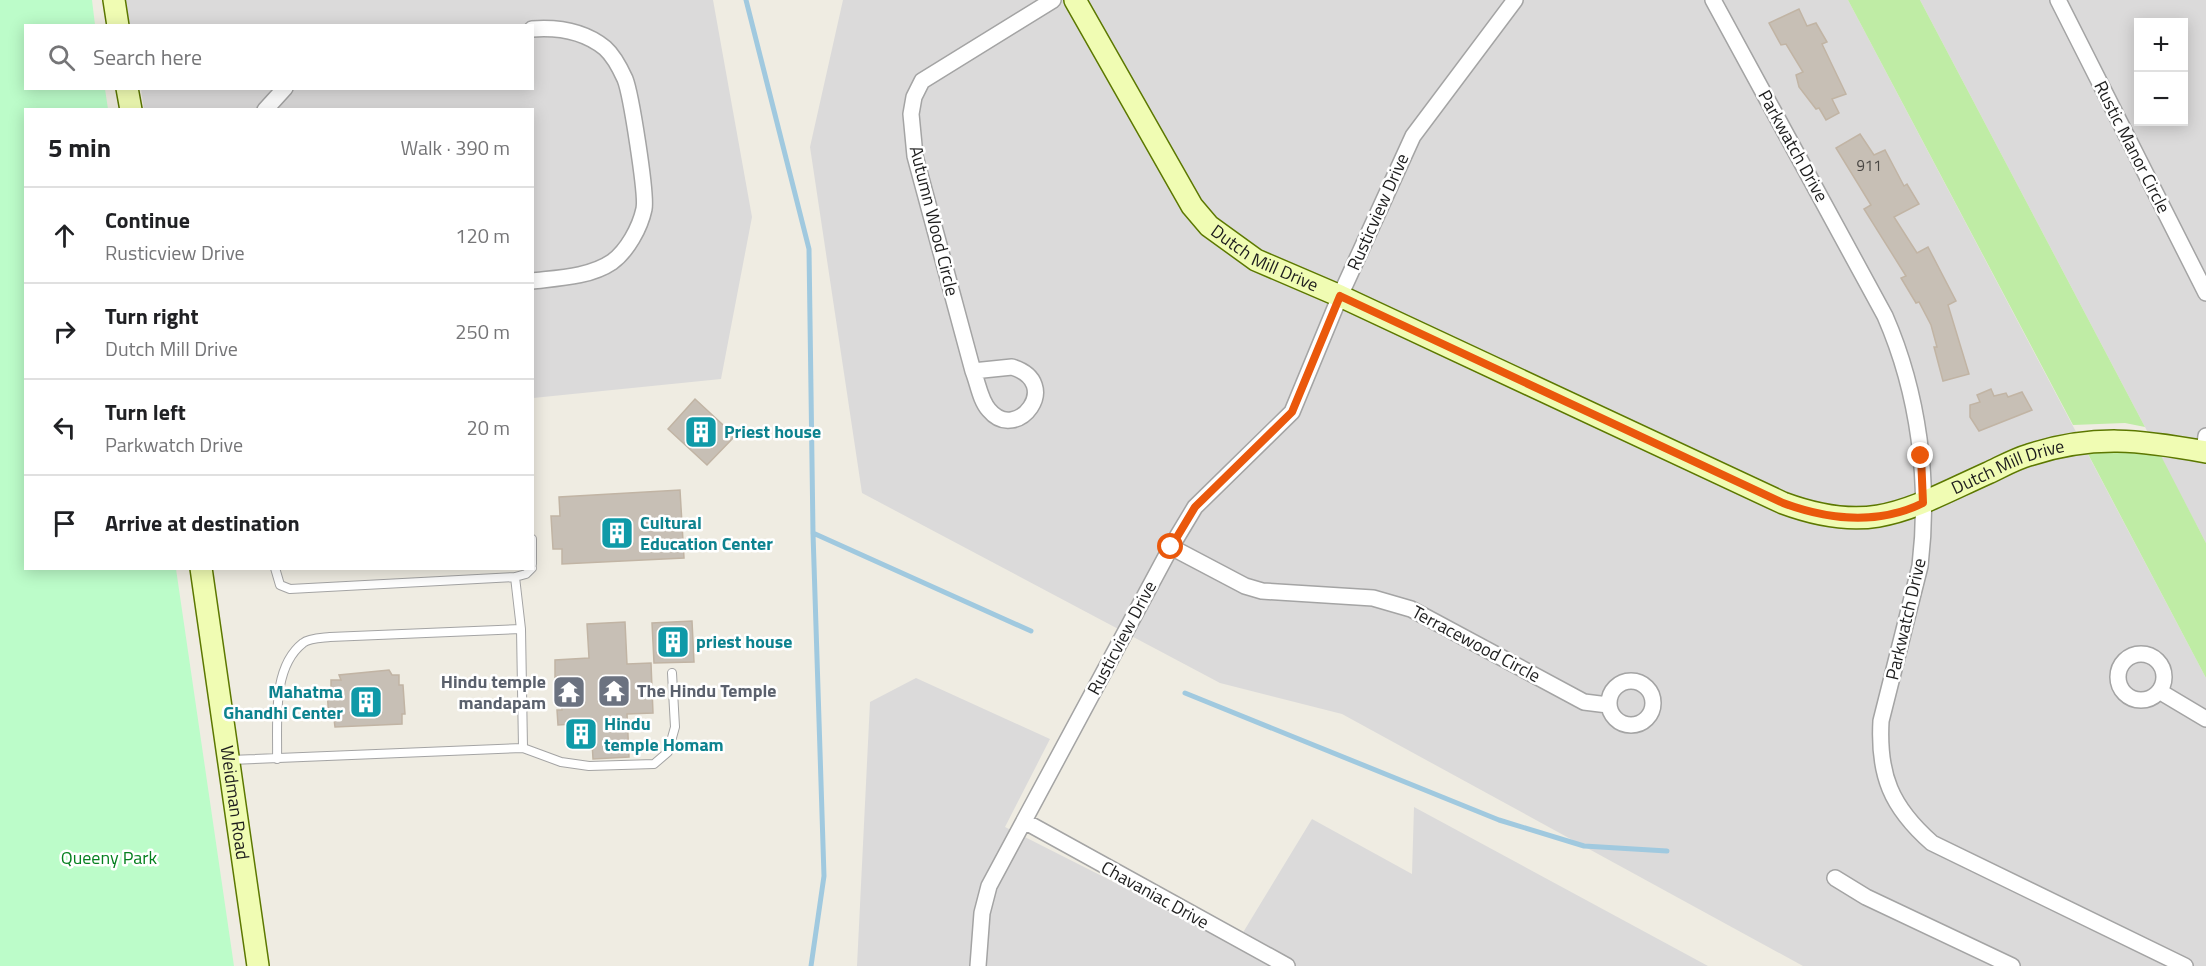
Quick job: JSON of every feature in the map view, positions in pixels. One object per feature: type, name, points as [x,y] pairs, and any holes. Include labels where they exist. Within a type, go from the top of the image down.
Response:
[{"type":"street","points":[[114,0],[118,24]]},
{"type":"street","name":"Autumn Wood Circle","points":[[973,371],[915,156],[911,114],[914,97],[922,81],[1053,0]]},
{"type":"street","name":"Dutch Mill Drive","points":[[1075,0],[1192,206],[1209,226],[1256,260],[1340,296],[1772,498],[1814,514],[1840,518],[1884,517],[1923,503],[2028,455],[2074,444],[2106,439],[2205,447]]},
{"type":"street","name":"Rusticview Drive","points":[[978,966],[982,913],[989,886],[1171,547],[1195,507],[1292,412],[1340,296],[1413,136],[1515,0]]},
{"type":"street","name":"Parkwatch Drive","points":[[1713,0],[1880,305],[1897,343],[1916,416],[1923,503],[1920,566],[1881,721],[1880,743],[1884,774],[1891,795],[1902,814],[1932,843],[2185,966]]},
{"type":"street","name":"Rustic Manor Circle","points":[[2058,0],[2206,293]]},
{"type":"street","points":[[534,28],[566,28],[605,48],[618,63],[626,81],[645,207],[626,249],[600,269],[534,281]]},
{"type":"street","points":[[127,90],[131,108]]},
{"type":"street","points":[[267,108],[283,90]]},
{"type":"street","name":"Terracewood Circle","points":[[1171,547],[1245,586],[1262,591],[1373,598],[1412,609],[1584,702],[1608,705]]},
{"type":"street","name":"Weidman Road","points":[[201,570],[258,966]]},
{"type":"street","points":[[2159,691],[2188,711],[2206,718]]},
{"type":"street","name":"Chavaniac Drive","points":[[1023,821],[1259,960],[1287,966]]},
{"type":"street","points":[[1835,878],[1877,902],[2012,966]]},
{"type":"lane","points":[[276,570],[280,585],[290,589],[515,577],[526,574],[529,570]]},
{"type":"lane","points":[[515,577],[521,629],[523,748]]},
{"type":"lane","points":[[277,759],[282,678],[287,661],[304,642],[330,637],[521,629]]},
{"type":"lane","points":[[229,760],[523,748],[561,762],[588,766],[654,764],[668,752],[675,727],[672,673]]},
{"type":"shaded area","points":[[125,0],[713,0],[752,217],[721,379],[534,398],[534,108],[144,108],[141,90],[534,90],[534,24],[130,24]]},
{"type":"shaded area","points":[[843,0],[1848,0],[2206,678],[2206,966],[1803,966],[1342,714],[1220,683],[862,493],[810,147]]},
{"type":"shaded area","points":[[1920,0],[2206,0],[2206,543]]},
{"type":"shaded area","points":[[916,678],[1050,739],[1005,827],[1236,944],[1312,819],[1412,874],[1414,807],[1708,966],[857,966],[870,702]]},
{"type":"green space","name":"Queeny Park","points":[[0,0],[92,0],[95,24],[24,24],[24,90],[105,90],[108,108],[24,108],[24,570],[176,570],[234,966],[0,966]]},
{"type":"green space","points":[[1848,0],[1920,0],[2145,427],[2125,423],[2073,425]]},
{"type":"green space","points":[[2116,449],[2160,454],[2206,543],[2206,678],[2087,452]]},
{"type":"building","points":[[1799,9],[1807,26],[1816,23],[1827,42],[1822,44],[1846,94],[1832,99],[1839,113],[1826,120],[1819,108],[1816,109],[1799,87],[1796,75],[1803,72],[1786,44],[1781,45],[1769,23]]},
{"type":"building","points":[[1860,134],[1874,155],[1885,150],[1904,186],[1907,184],[1919,204],[1894,217],[1917,253],[1928,247],[1956,301],[1948,305],[1969,374],[1943,381],[1931,325],[1919,302],[1916,303],[1901,278],[1906,276],[1864,209],[1871,205],[1836,148]]},
{"type":"building","points":[[1991,389],[1994,396],[2006,393],[2008,397],[2022,392],[2032,410],[1979,431],[1970,417],[1970,405],[1980,402],[1977,395]]},
{"type":"building","name":"Priest house","points":[[695,399],[735,436],[707,465],[668,429]]},
{"type":"building","name":"Cultural Education Center","points":[[680,490],[684,558],[562,564],[562,549],[553,549],[551,516],[560,516],[559,497]]},
{"type":"building","name":"priest house","points":[[692,621],[694,662],[654,663],[652,623]]},
{"type":"building","name":"The Hindu Temple","points":[[625,622],[627,664],[651,663],[653,713],[627,714],[629,757],[593,759],[592,741],[574,741],[573,724],[558,725],[557,710],[562,710],[560,676],[555,677],[555,660],[589,658],[587,624]]},
{"type":"building","name":"Mahatma Ghandhi Center","points":[[389,670],[392,675],[399,675],[399,685],[403,685],[405,714],[402,714],[402,724],[335,727],[334,719],[329,719],[327,690],[331,689],[331,680],[341,680],[339,675]]},
{"type":"waterway","points":[[746,0],[809,249],[813,533],[824,876],[811,966]]},
{"type":"waterway","points":[[813,533],[1031,631]]},
{"type":"waterway","points":[[1185,693],[1499,820],[1584,846],[1667,851]]},
{"type":"place","name":"Priest house","points":[[701,432]]},
{"type":"place","name":"Cultural Education Center","points":[[617,533]]},
{"type":"place","name":"priest house","points":[[673,642]]},
{"type":"place","name":"The Hindu Temple","points":[[614,691]]},
{"type":"place","name":"Hindu temple mandapam","points":[[569,692]]},
{"type":"place","name":"Mahatma Ghandhi Center","points":[[366,702]]},
{"type":"place","name":"Hindu temple Homam","points":[[581,734]]},
{"type":"route","points":[[1171,547],[1195,507],[1218,482],[1249,457],[1292,412],[1340,296],[1783,503],[1814,514],[1840,518],[1884,517],[1908,511],[1923,503],[1921,456]]}]
